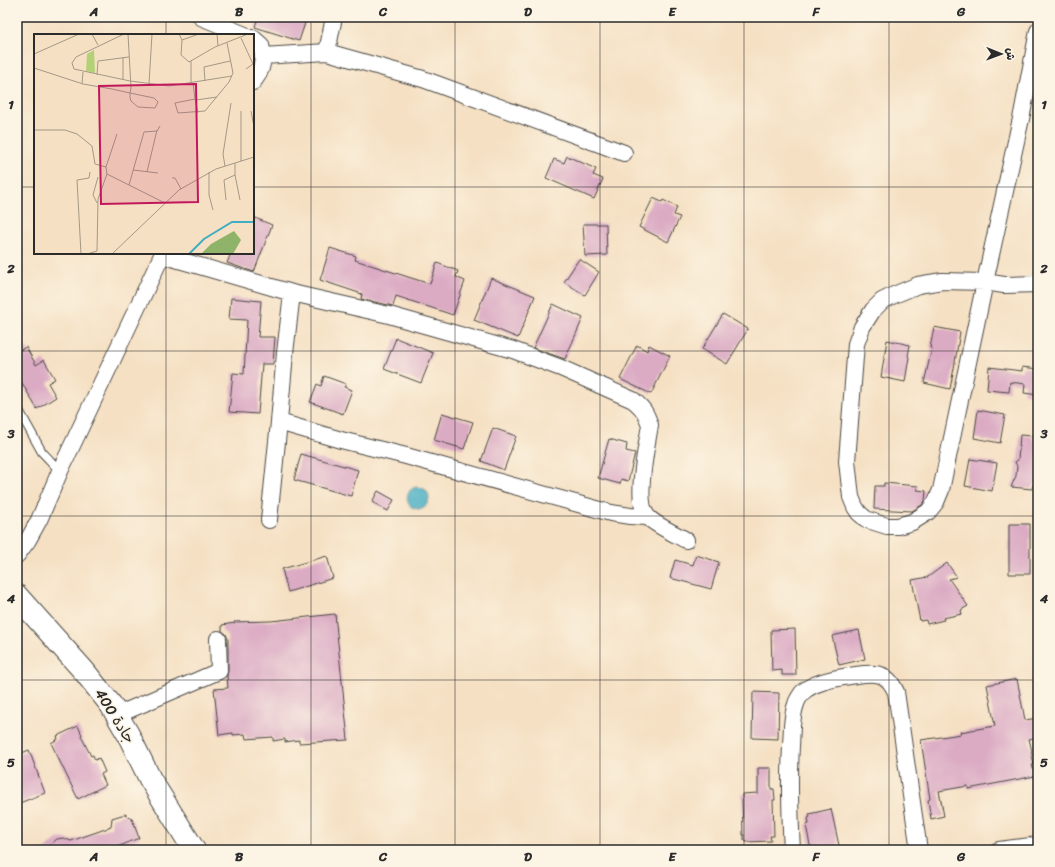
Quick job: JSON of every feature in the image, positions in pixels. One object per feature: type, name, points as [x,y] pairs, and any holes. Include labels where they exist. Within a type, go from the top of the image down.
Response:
[{"type":"main road","name":"جادة 400","points":[[17,596],[84,671],[111,705],[128,734],[150,779],[194,850]]},
{"type":"street","points":[[201,17],[244,34]]},
{"type":"street","points":[[327,52],[334,17]]},
{"type":"street","points":[[1038,31],[1022,114],[985,282],[941,490],[936,502],[928,512],[906,524],[887,526],[866,519],[859,513],[851,497],[847,461],[856,344],[862,327],[873,310],[882,301],[894,295],[918,285],[942,281],[985,282],[1004,285],[1038,284]]},
{"type":"street","points":[[254,39],[260,45],[263,56],[262,68],[254,81]]},
{"type":"street","points":[[263,56],[327,52],[423,79],[624,153]]},
{"type":"street","points":[[17,555],[34,531],[60,471],[163,254],[292,293],[389,315],[513,350],[561,368],[633,400],[642,408],[650,425],[641,488],[642,506],[647,517]]},
{"type":"street","points":[[270,520],[292,293]]},
{"type":"street","points":[[280,422],[611,513],[647,517],[686,540]]},
{"type":"street","points":[[117,715],[219,671],[218,639]]},
{"type":"street","points":[[792,850],[790,760],[792,720],[796,702],[803,692],[810,687],[829,680],[864,674],[878,674],[885,676],[896,692],[918,850]]},
{"type":"street","points":[[999,850],[1038,845]]},
{"type":"lane","points":[[17,407],[42,452],[60,471]]},
{"type":"water","points":[[418,487],[426,490],[429,498],[426,506],[418,509],[410,506],[407,498],[410,490]]},
{"type":"building","points":[[258,17],[307,17],[299,41],[255,27]]},
{"type":"building","points":[[567,156],[596,169],[593,175],[603,179],[594,199],[546,178],[554,159],[564,163]]},
{"type":"building","points":[[653,198],[662,202],[663,200],[677,207],[674,215],[680,217],[668,242],[639,227]]},
{"type":"building","points":[[254,217],[272,225],[254,272],[227,263],[231,254],[254,254]]},
{"type":"building","points":[[583,224],[606,224],[607,255],[585,256]]},
{"type":"building","points":[[330,248],[356,256],[355,260],[430,284],[437,263],[458,271],[456,277],[465,281],[453,315],[396,296],[393,306],[361,299],[362,294],[320,280]]},
{"type":"building","points":[[579,259],[599,272],[585,295],[564,282]]},
{"type":"building","points":[[491,278],[535,296],[518,338],[474,320]]},
{"type":"building","points":[[231,298],[261,301],[258,337],[275,337],[273,364],[262,364],[258,414],[229,412],[233,373],[244,374],[247,320],[229,319]]},
{"type":"building","points":[[553,304],[583,318],[565,359],[533,348]]},
{"type":"building","points":[[723,314],[748,329],[727,364],[702,349]]},
{"type":"building","points":[[934,327],[960,332],[950,389],[924,383],[932,348],[930,348]]},
{"type":"building","points":[[396,338],[433,353],[421,383],[384,369]]},
{"type":"building","points":[[887,340],[910,345],[905,382],[881,377]]},
{"type":"building","points":[[637,345],[647,351],[649,345],[670,356],[651,394],[620,379]]},
{"type":"building","points":[[26,347],[36,365],[44,360],[55,379],[48,383],[56,397],[37,409],[17,374],[17,352]]},
{"type":"building","points":[[989,367],[1022,371],[1022,367],[1038,369],[1038,395],[1024,393],[1025,384],[1010,382],[1009,392],[987,390]]},
{"type":"building","points":[[324,376],[346,384],[344,387],[352,390],[343,414],[310,402],[317,384],[321,386]]},
{"type":"building","points":[[978,410],[1005,415],[1000,443],[974,438]]},
{"type":"building","points":[[442,413],[473,422],[464,449],[434,440]]},
{"type":"building","points":[[493,428],[516,436],[504,470],[481,461]]},
{"type":"building","points":[[1020,435],[1033,436],[1033,440],[1036,440],[1035,444],[1038,444],[1037,485],[1033,485],[1032,489],[1011,487],[1016,476],[1017,466],[1015,462],[1018,460]]},
{"type":"building","points":[[609,439],[627,444],[626,451],[635,453],[628,481],[621,479],[620,484],[598,478]]},
{"type":"building","points":[[301,454],[358,470],[351,496],[294,480]]},
{"type":"building","points":[[970,459],[997,463],[992,491],[965,486]]},
{"type":"building","points":[[884,483],[918,486],[917,490],[926,491],[925,501],[922,505],[912,511],[874,509],[875,486],[884,486]]},
{"type":"building","points":[[378,491],[394,500],[388,511],[372,502]]},
{"type":"building","points":[[1009,524],[1030,524],[1030,574],[1009,574]]},
{"type":"building","points":[[696,555],[719,562],[711,589],[670,578],[675,560],[693,565]]},
{"type":"building","points":[[327,556],[333,578],[288,592],[282,569]]},
{"type":"building","points":[[947,563],[957,577],[949,579],[968,606],[961,610],[962,614],[943,618],[944,620],[927,624],[926,620],[920,621],[912,580],[928,577]]},
{"type":"building","points":[[335,614],[348,740],[299,743],[299,740],[285,742],[285,739],[273,741],[273,737],[246,739],[245,734],[233,735],[233,733],[219,735],[214,689],[228,688],[228,639],[226,634],[222,631],[222,625],[235,623],[234,622],[271,621]]},
{"type":"building","points":[[795,629],[796,675],[782,675],[782,670],[772,671],[771,630]]},
{"type":"building","points":[[859,630],[865,659],[839,665],[832,636]]},
{"type":"building","points":[[1017,679],[1025,720],[1038,718],[1038,737],[1029,739],[1034,765],[1032,765],[1035,776],[968,789],[968,786],[939,791],[944,816],[931,819],[928,800],[930,799],[921,740],[961,734],[960,732],[995,726],[987,685]]},
{"type":"building","points":[[753,692],[779,693],[778,739],[752,738]]},
{"type":"building","points":[[78,726],[82,735],[81,736],[91,756],[93,755],[95,760],[99,758],[105,772],[101,774],[106,785],[78,799],[51,743],[58,739],[57,736]]},
{"type":"building","points":[[29,750],[45,793],[17,804],[17,755]]},
{"type":"building","points":[[758,768],[771,768],[771,789],[774,789],[775,800],[773,800],[774,836],[770,836],[771,841],[746,842],[743,835],[742,794],[758,793]]},
{"type":"building","points":[[831,809],[840,850],[811,850],[806,825],[809,824],[809,814]]},
{"type":"building","points":[[125,814],[132,819],[139,838],[110,850],[44,850],[57,839],[63,838],[71,841],[111,827],[112,818]]}]
